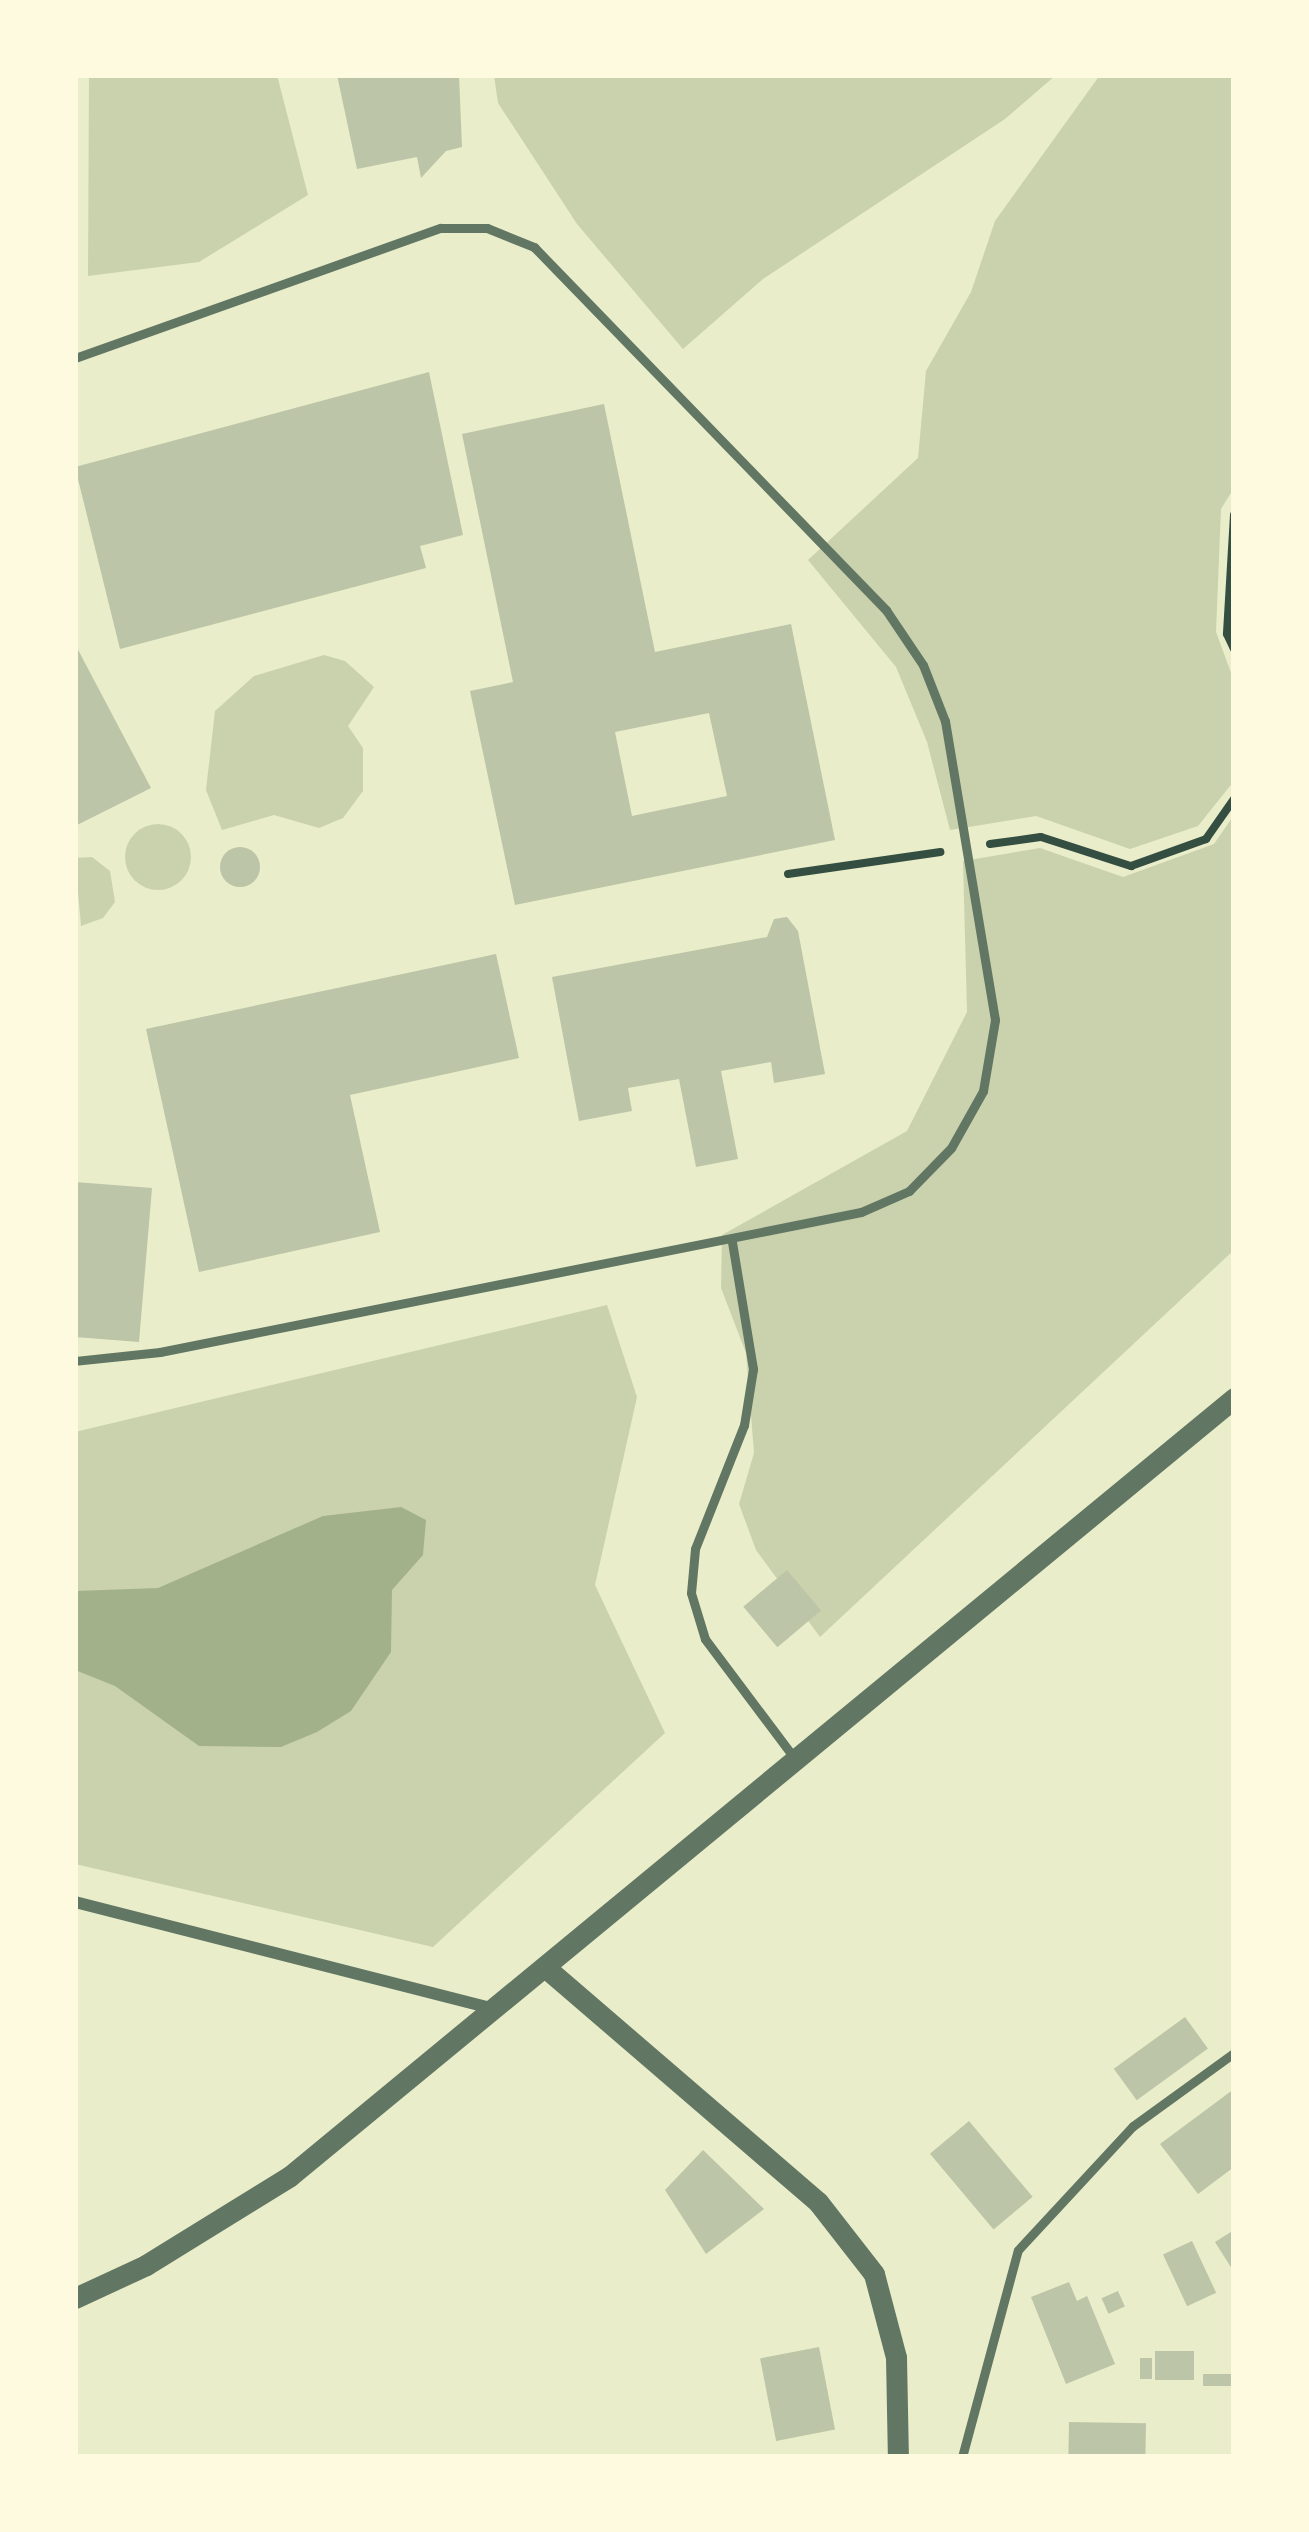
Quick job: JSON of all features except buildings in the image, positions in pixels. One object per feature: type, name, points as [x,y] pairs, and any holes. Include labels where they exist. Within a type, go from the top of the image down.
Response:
[{"type":"street","points":[[75,2298],[146,2265],[290,2176],[799,1764],[1234,1398]]},
{"type":"street","points":[[75,1902],[496,2009]]},
{"type":"street","points":[[546,1968],[818,2202],[874,2274],[896,2357],[898,2457]]},
{"type":"lane","points":[[75,358],[441,228],[488,228],[534,247],[567,274],[886,610],[923,665],[945,721],[990,958],[995,1020],[983,1091],[951,1148],[909,1191],[862,1212],[732,1242],[160,1352],[75,1360]]},
{"type":"lane","points":[[732,1242],[752,1370],[744,1425],[695,1549],[691,1593],[705,1639],[799,1764]]},
{"type":"lane","points":[[962,2457],[1018,2250],[1133,2126],[1234,2053]]},
{"type":"path","points":[[1234,515],[1230,633],[1234,650]]},
{"type":"path","points":[[974,847],[1041,837],[1131,866],[1205,839],[1234,799]]},
{"type":"path","points":[[788,874],[951,850]]},
{"type":"shaded area","points":[[89,75],[277,75],[308,195],[199,262],[88,276]]},
{"type":"shaded area","points":[[494,75],[1056,75],[1005,119],[763,279],[683,349],[577,224],[498,103]]},
{"type":"shaded area","points":[[1100,75],[1234,75],[1234,488],[1221,509],[1216,632],[1234,681],[1234,781],[1198,826],[1130,849],[1036,816],[950,830],[927,742],[896,667],[808,560],[918,458],[926,371],[971,292],[995,221]]},
{"type":"shaded area","points":[[324,655],[345,661],[374,687],[348,726],[363,748],[363,791],[343,818],[319,828],[274,815],[222,830],[206,790],[215,711],[254,676]]},
{"type":"shaded area","points":[[1234,815],[1234,1250],[820,1637],[756,1550],[739,1504],[754,1453],[746,1353],[721,1288],[722,1235],[907,1131],[967,1012],[963,861],[1040,848],[1123,877],[1214,844]]},
{"type":"shaded area","points":[[158,824],[182,833],[191,857],[182,881],[158,890],[134,881],[125,857],[134,833]]},
{"type":"shaded area","points":[[92,857],[110,871],[115,902],[103,918],[81,926],[75,858]]},
{"type":"shaded area","points":[[607,1305],[637,1397],[595,1585],[665,1733],[433,1947],[75,1864],[75,1432]]},
{"type":"shaded area","points":[[401,1507],[426,1520],[423,1555],[392,1590],[391,1652],[351,1711],[317,1732],[281,1747],[199,1746],[115,1686],[75,1670],[75,1591],[158,1588],[323,1516]]}]
